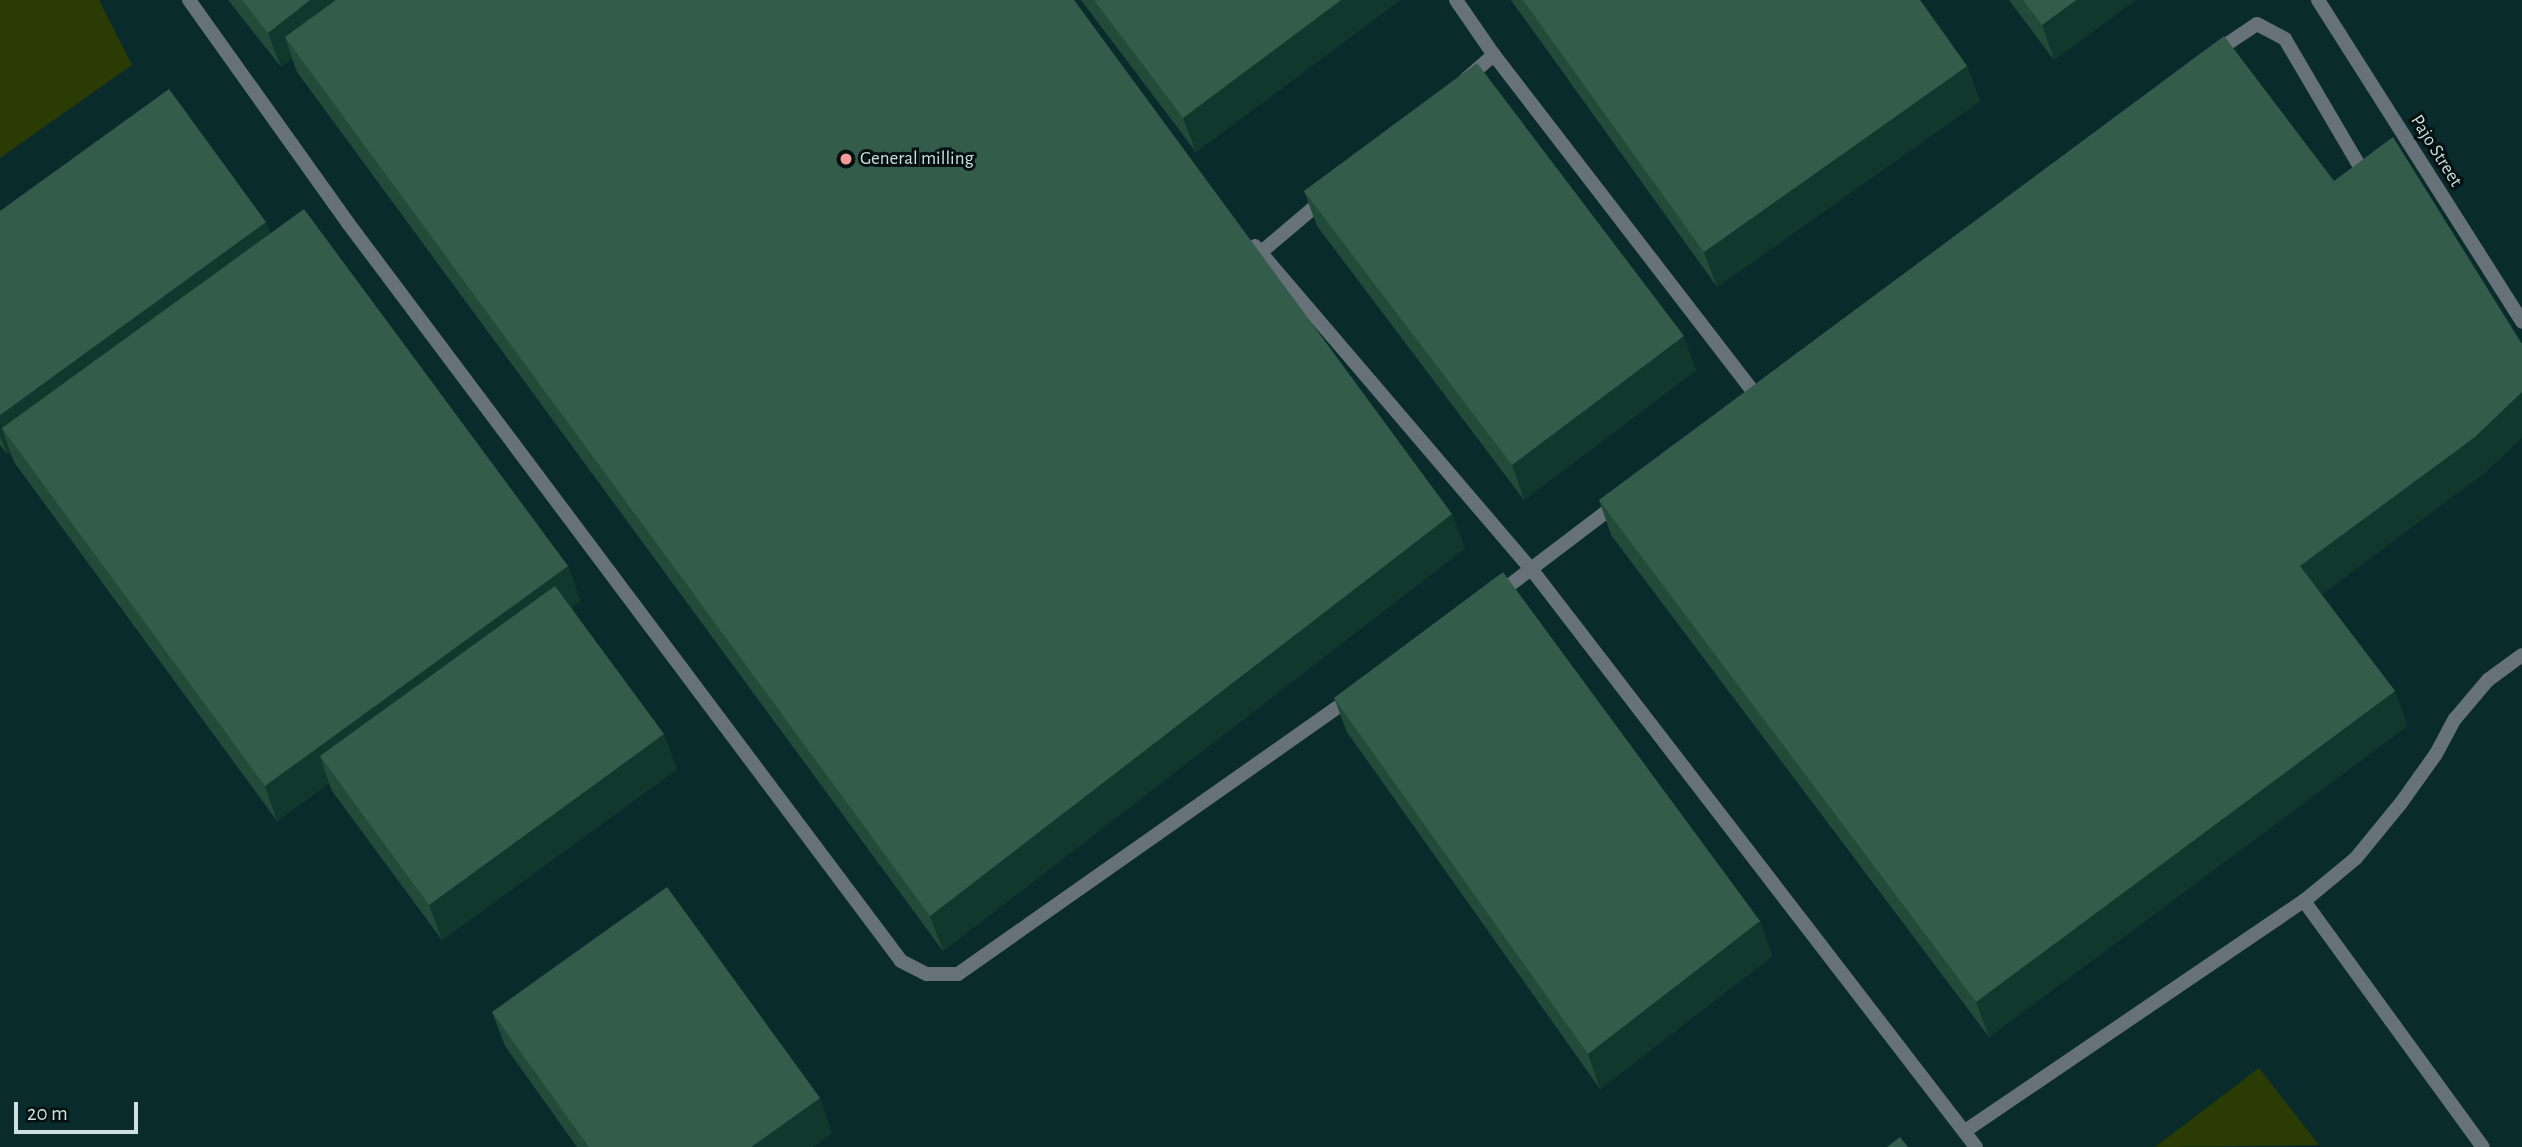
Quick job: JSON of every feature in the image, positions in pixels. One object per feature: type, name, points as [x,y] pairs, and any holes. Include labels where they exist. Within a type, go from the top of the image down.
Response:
[{"type":"street","points":[[189,0],[348,223],[901,961],[927,974],[958,974],[1363,689]]},
{"type":"street","points":[[1456,0],[1494,55],[1756,395]]},
{"type":"street","name":"Pajo Street","points":[[2318,0],[2522,323]]},
{"type":"street","points":[[2206,59],[2256,24],[2285,39],[2367,177]]},
{"type":"street","points":[[1455,88],[1494,55]]},
{"type":"street","points":[[1260,253],[1332,192]]},
{"type":"street","points":[[1244,232],[1532,570],[1976,1147]]},
{"type":"street","points":[[1487,602],[1628,495]]},
{"type":"street","points":[[1965,1131],[2304,901],[2356,858],[2401,803],[2436,754],[2455,719],[2488,680],[2522,655]]},
{"type":"street","points":[[2304,901],[2483,1147]]},
{"type":"green space","points":[[0,0],[99,0],[132,65],[0,158]]},
{"type":"green space","points":[[2259,1068],[2319,1145],[2155,1147]]},
{"type":"building","points":[[242,0],[310,0],[268,33]]},
{"type":"building","points":[[336,0],[1074,0],[1452,514],[930,916],[285,37]]},
{"type":"building","points":[[1094,0],[1341,0],[1183,118]]},
{"type":"building","points":[[1523,0],[1920,0],[1967,66],[1704,252]]},
{"type":"building","points":[[2023,0],[2076,0],[2042,25]]},
{"type":"building","points":[[2224,36],[2334,181],[2393,137],[2522,344],[2522,392],[2475,437],[2300,566],[2395,691],[1976,1002],[1599,500]]},
{"type":"building","points":[[1477,63],[1684,336],[1512,465],[1304,191]]},
{"type":"building","points":[[169,89],[266,222],[0,415],[0,211]]},
{"type":"building","points":[[304,209],[568,566],[265,786],[2,428]]},
{"type":"building","points":[[1503,572],[1760,921],[1588,1054],[1334,698]]},
{"type":"building","points":[[555,586],[664,734],[429,905],[320,756]]},
{"type":"building","points":[[667,887],[820,1098],[751,1147],[589,1147],[492,1012]]},
{"type":"building","points":[[1900,1137],[1908,1147],[1887,1147]]},
{"type":"place","name":"General milling","points":[[846,159]]}]
